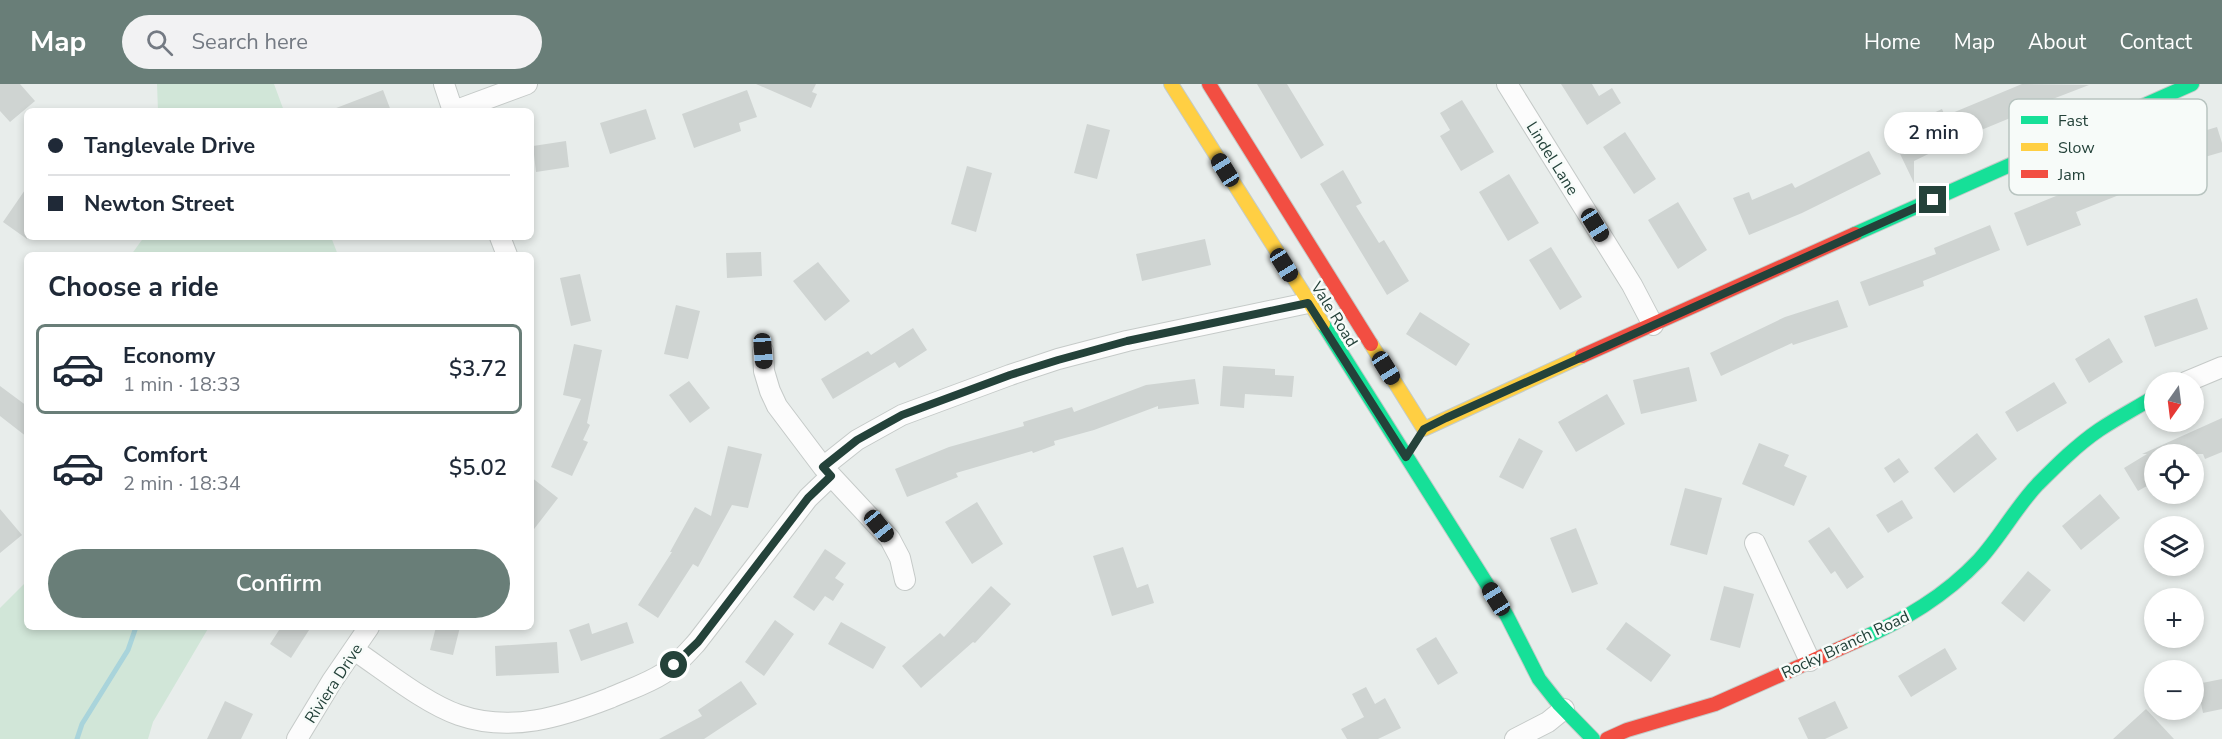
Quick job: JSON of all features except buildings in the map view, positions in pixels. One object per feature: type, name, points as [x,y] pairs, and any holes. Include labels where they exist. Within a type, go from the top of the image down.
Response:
[{"type":"street","points":[[444,84],[452,108]]},
{"type":"street","points":[[461,108],[527,84]]},
{"type":"street","name":"Vale Road","points":[[1171,84],[1507,616],[1540,681],[1593,739]]},
{"type":"street","points":[[1209,84],[1424,429]]},
{"type":"street","name":"Lindel Lane","points":[[1507,84],[1632,285],[1653,325]]},
{"type":"street","points":[[2158,99],[2192,84]]},
{"type":"street","points":[[1390,432],[1424,429],[2009,166]]},
{"type":"street","points":[[354,650],[436,704],[482,721],[507,724],[532,722],[592,705],[641,686],[664,673],[698,642],[827,472],[857,440],[902,415],[1010,375],[1058,360],[1127,341],[1308,303]]},
{"type":"street","points":[[763,351],[764,371],[777,406],[827,472],[890,539],[900,558],[905,580]]},
{"type":"street","points":[[2204,374],[2222,367]]},
{"type":"street","name":"Rocky Branch Road","points":[[1607,739],[1627,730],[1715,704],[1896,623],[1925,606],[1955,583],[1980,559],[2036,486],[2067,456],[2099,429],[2144,403]]},
{"type":"street","points":[[1406,457],[1424,429]]},
{"type":"street","points":[[1755,543],[1810,661]]},
{"type":"street","name":"Riviera Drive","points":[[297,739],[367,630]]},
{"type":"street","points":[[1515,739],[1548,722],[1564,709]]},
{"type":"green space","points":[[157,84],[274,84],[283,108],[158,108]]},
{"type":"green space","points":[[142,240],[332,240],[337,252],[133,252]]},
{"type":"green space","points":[[24,584],[24,630],[207,630],[153,722],[148,739],[0,739],[0,608]]},
{"type":"waterway","points":[[77,739],[82,724],[128,650],[135,630]]},
{"type":"traffic: fast","points":[[2158,99],[2192,84]]},
{"type":"traffic: fast","points":[[1855,234],[2009,165]]},
{"type":"traffic: fast","points":[[1323,324],[1507,616],[1539,679],[1558,703],[1593,739]]},
{"type":"traffic: fast","points":[[1859,640],[1908,615],[1952,585],[1979,560],[2030,493],[2067,456],[2099,430],[2144,403]]},
{"type":"traffic: slow","points":[[1171,84],[1323,324]]},
{"type":"traffic: slow","points":[[1371,344],[1424,429],[1582,356]]},
{"type":"traffic: jam","points":[[1209,84],[1371,344]]},
{"type":"traffic: jam","points":[[1582,356],[1855,234]]},
{"type":"traffic: jam","points":[[1607,739],[1627,730],[1715,704],[1859,640]]},
{"type":"route","points":[[674,665],[698,642],[808,498],[831,476],[823,467],[857,440],[902,415],[1010,375],[1127,341],[1308,303],[1406,457],[1424,429],[1446,418],[1933,200]]}]
